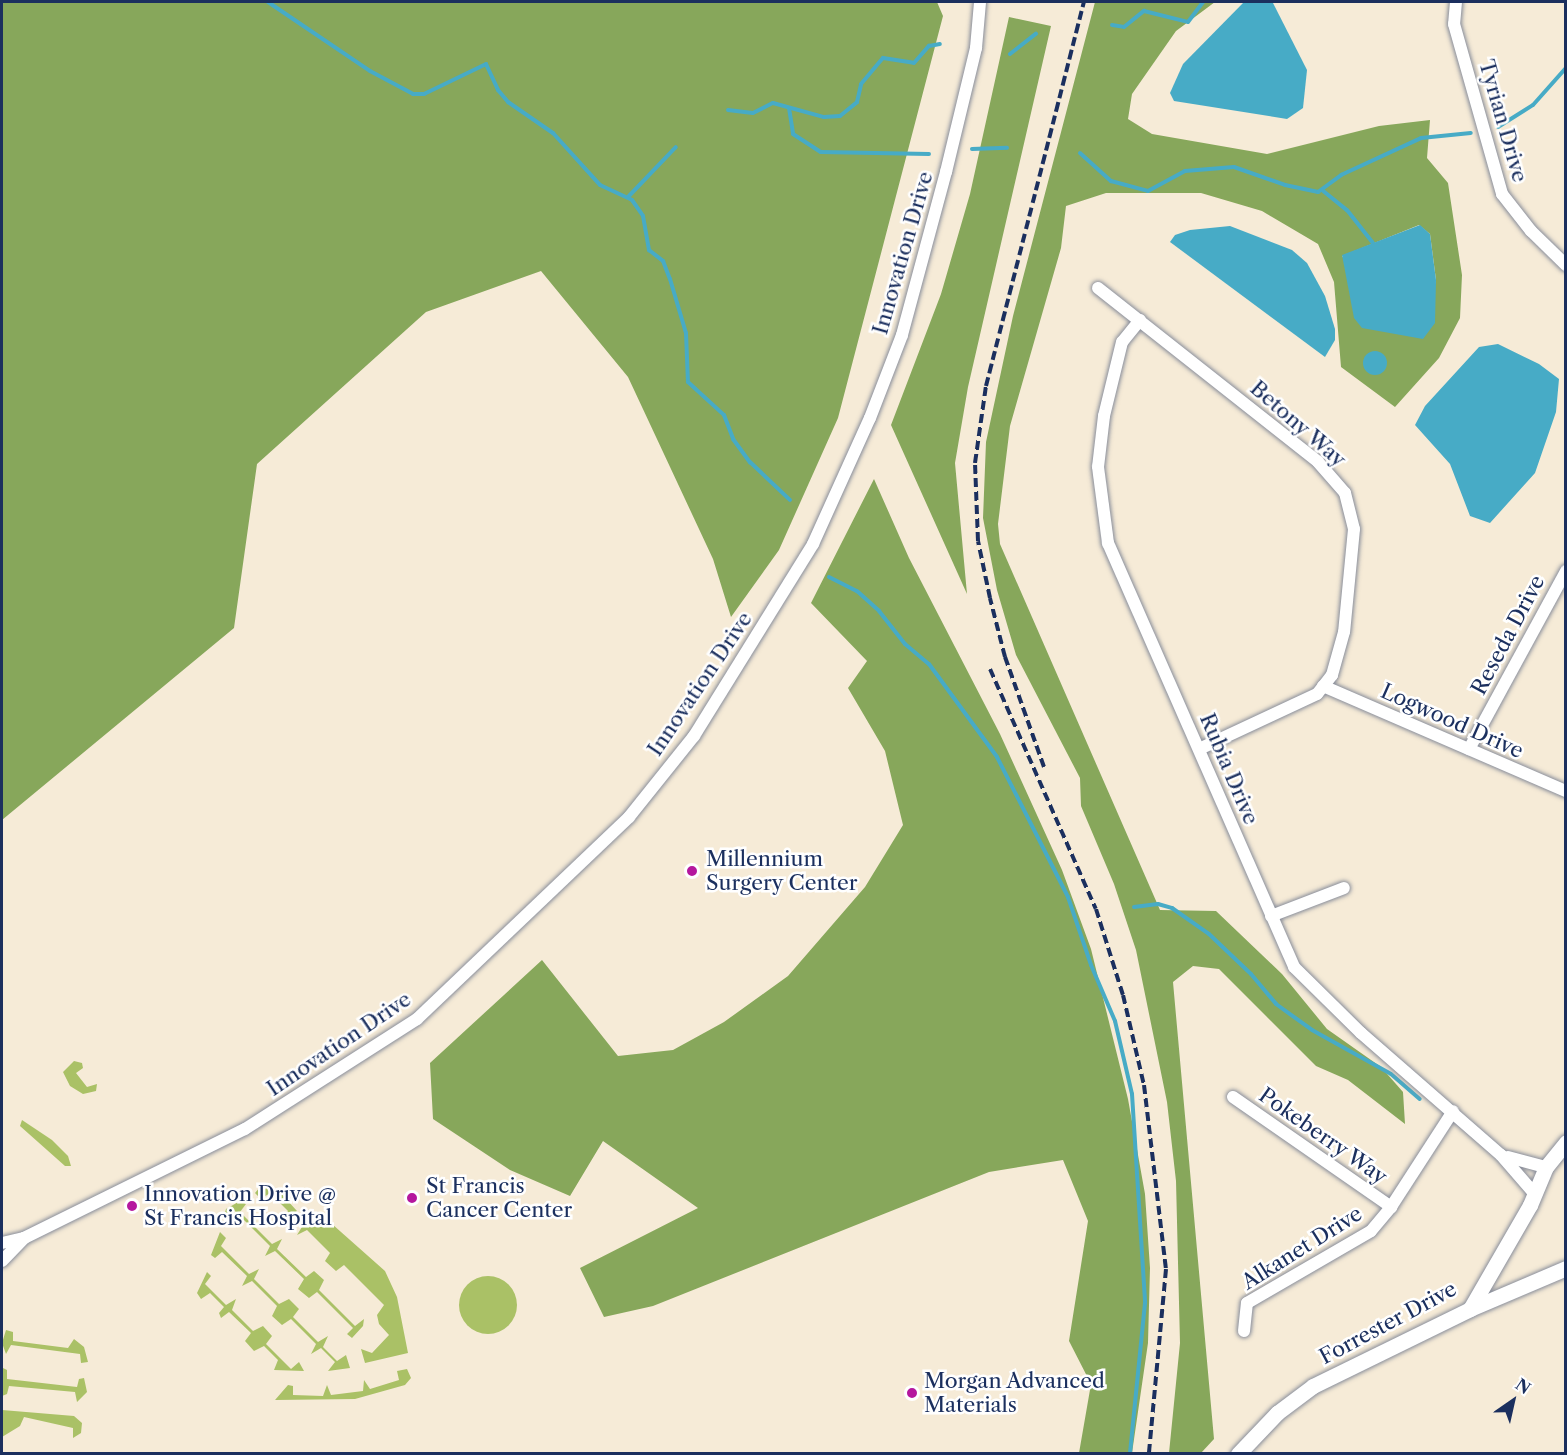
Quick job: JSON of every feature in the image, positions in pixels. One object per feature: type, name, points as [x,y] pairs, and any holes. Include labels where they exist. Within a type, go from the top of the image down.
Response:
[{"type":"street","name":"Innovation Drive","points":[[2,1243],[24,1238],[245,1129],[417,1019],[629,817],[694,736],[813,544],[870,418],[902,335],[946,172],[976,48],[980,2]]},
{"type":"street","name":"Tyrian Drive","points":[[1456,2],[1454,24],[1502,194],[1531,231],[1566,265]]},
{"type":"street","name":"Betony Way","points":[[1098,288],[1318,462],[1345,494],[1353,529],[1344,632],[1332,675],[1317,694],[1199,749]]},
{"type":"street","name":"Rubia Drive","points":[[1140,320],[1122,342],[1104,416],[1098,467],[1108,543],[1271,916],[1294,967],[1361,1033],[1501,1155],[1532,1198]]},
{"type":"street","name":"Reseda Drive","points":[[1469,750],[1566,571]]},
{"type":"street","name":"Logwood Drive","points":[[1323,686],[1566,791]]},
{"type":"street","points":[[1271,916],[1344,888]]},
{"type":"street","name":"Pokeberry Way","points":[[1233,1096],[1391,1207]]},
{"type":"street","name":"Alkanet Drive","points":[[1244,1331],[1246,1303],[1371,1231],[1391,1207],[1453,1111]]},
{"type":"street","name":"Forrester Drive","points":[[1238,1454],[1277,1413],[1312,1386],[1470,1308],[1532,1198],[1546,1167],[1565,1143]]},
{"type":"street","name":"Forrester Drive","points":[[1532,1198],[1541,1195],[1565,1143]]},
{"type":"street","name":"Rubia Drive","points":[[1501,1155],[1546,1167]]},
{"type":"street","name":"Innovation Drive","points":[[2,1262],[24,1238]]},
{"type":"street","points":[[1470,1308],[1566,1268]]},
{"type":"green space","points":[[2,2],[937,2],[943,16],[838,418],[779,550],[731,617],[713,559],[628,377],[541,271],[426,312],[257,464],[234,628],[2,820]]},
{"type":"green space","points":[[1095,2],[1215,2],[1176,31],[1132,94],[1128,119],[1152,134],[1267,154],[1379,126],[1430,120],[1427,158],[1448,183],[1462,275],[1460,318],[1439,358],[1395,407],[1341,367],[1334,282],[1318,244],[1262,211],[1201,193],[1106,193],[1066,206],[1061,248],[1010,426],[998,524],[1000,544],[1160,910],[1216,911],[1282,974],[1327,1029],[1381,1067],[1403,1092],[1405,1124],[1348,1080],[1316,1066],[1219,969],[1193,966],[1173,982],[1214,1439],[1201,1453],[1169,1453],[1180,1343],[1176,1181],[1167,1102],[1136,950],[1114,884],[1081,806],[1080,778],[1016,655],[997,590],[983,518],[986,442],[1013,316]],"holes":[[[1419,225],[1430,234],[1436,280],[1423,338],[1393,331],[1342,256]]]},
{"type":"green space","points":[[1009,17],[1051,26],[968,387],[955,463],[967,594],[891,425],[941,294],[970,194]]},
{"type":"green space","points":[[874,479],[909,558],[1000,734],[1062,870],[1091,949],[1128,1099],[1145,1194],[1150,1268],[1148,1343],[1132,1453],[1079,1453],[1091,1384],[1069,1341],[1088,1221],[1063,1160],[989,1172],[653,1306],[604,1317],[580,1268],[698,1208],[603,1141],[570,1196],[510,1170],[433,1119],[430,1063],[542,960],[618,1056],[673,1050],[724,1022],[788,976],[865,887],[903,825],[885,751],[848,688],[867,661],[811,603]]},
{"type":"green space","points":[[74,1061],[82,1063],[83,1068],[76,1073],[87,1087],[97,1084],[96,1091],[83,1094],[70,1086],[63,1072]]},
{"type":"green space","points":[[22,1120],[52,1140],[68,1156],[71,1166],[65,1166],[20,1126]]},
{"type":"green space","points":[[260,1187],[277,1189],[297,1211],[283,1221],[288,1211],[270,1193],[261,1199],[255,1193]]},
{"type":"green space","points":[[240,1201],[246,1204],[240,1212],[272,1244],[282,1239],[277,1249],[306,1277],[314,1271],[324,1280],[319,1290],[355,1326],[364,1319],[363,1326],[352,1338],[347,1334],[353,1328],[317,1292],[309,1298],[298,1289],[304,1279],[275,1251],[265,1256],[270,1246],[234,1210],[224,1216],[226,1209]]},
{"type":"green space","points":[[315,1219],[332,1224],[385,1271],[397,1297],[408,1353],[365,1363],[361,1349],[372,1353],[389,1335],[379,1324],[377,1315],[384,1305],[344,1265],[336,1271],[325,1261],[330,1253],[307,1230],[297,1235],[305,1222]]},
{"type":"green space","points":[[220,1232],[226,1238],[221,1246],[249,1274],[259,1269],[254,1279],[279,1304],[289,1299],[299,1309],[293,1317],[318,1342],[328,1336],[323,1347],[337,1361],[346,1355],[350,1368],[328,1371],[335,1362],[321,1348],[311,1354],[316,1344],[291,1319],[282,1325],[272,1316],[277,1306],[252,1281],[242,1286],[247,1276],[222,1252],[215,1258],[211,1255]]},
{"type":"green space","points":[[207,1272],[211,1276],[205,1284],[226,1305],[236,1299],[232,1310],[253,1331],[263,1326],[272,1336],[266,1344],[291,1369],[299,1362],[304,1371],[274,1370],[278,1360],[264,1346],[254,1351],[245,1341],[251,1333],[229,1312],[221,1318],[219,1313],[224,1307],[210,1293],[201,1299],[197,1293]]},
{"type":"green space","points":[[482,1276],[494,1276],[509,1284],[517,1299],[517,1311],[509,1326],[494,1334],[482,1334],[467,1326],[459,1311],[459,1299],[467,1284]]},
{"type":"green space","points":[[6,1330],[13,1332],[13,1341],[68,1348],[74,1339],[84,1347],[88,1362],[81,1363],[80,1354],[11,1345],[6,1354],[2,1343]]},
{"type":"green space","points":[[3,1368],[7,1370],[7,1379],[77,1387],[79,1379],[84,1378],[87,1392],[77,1402],[75,1392],[9,1386],[7,1394],[2,1396]]},
{"type":"green space","points":[[407,1369],[411,1378],[405,1385],[355,1399],[275,1400],[288,1385],[293,1386],[293,1395],[323,1396],[327,1385],[331,1395],[363,1391],[364,1380],[370,1389],[399,1380],[397,1371]]},
{"type":"green space","points":[[2,1410],[74,1416],[82,1423],[81,1433],[73,1438],[73,1428],[24,1417],[20,1426],[2,1437]]},
{"type":"water","points":[[1244,2],[1273,3],[1307,70],[1303,108],[1287,119],[1174,101],[1170,93],[1183,64]]},
{"type":"water","points":[[1420,225],[1430,234],[1436,280],[1435,323],[1423,339],[1362,328],[1354,318],[1342,255]]},
{"type":"water","points":[[1230,226],[1292,250],[1307,263],[1325,296],[1335,329],[1335,340],[1325,357],[1170,242],[1175,235],[1190,230]]},
{"type":"water","points":[[1498,344],[1539,364],[1559,379],[1556,412],[1535,473],[1490,523],[1470,516],[1450,464],[1415,425],[1425,406],[1479,347]]},
{"type":"water","points":[[1370,351],[1380,351],[1387,358],[1387,368],[1380,375],[1370,375],[1363,368],[1363,358]]},
{"type":"waterway","points":[[268,2],[370,71],[413,94],[424,94],[486,64],[498,90],[508,102],[553,133],[600,185],[632,200],[643,216],[649,250],[663,261],[670,279],[686,333],[688,382],[724,415],[733,439],[750,462],[790,500]]},
{"type":"waterway","points":[[1112,25],[1124,27],[1144,11],[1188,22],[1203,2]]},
{"type":"waterway","points":[[1010,54],[1036,34]]},
{"type":"waterway","points":[[728,110],[753,113],[773,103],[824,117],[840,116],[857,102],[861,84],[883,58],[914,63],[929,46],[940,44]]},
{"type":"waterway","points":[[1498,127],[1533,105],[1566,68]]},
{"type":"waterway","points":[[789,108],[793,134],[821,152],[929,154]]},
{"type":"waterway","points":[[1080,153],[1111,181],[1148,191],[1185,171],[1234,167],[1285,185],[1318,192],[1341,175],[1421,138],[1471,133]]},
{"type":"waterway","points":[[628,197],[676,147]]},
{"type":"waterway","points":[[972,149],[1007,148]]},
{"type":"waterway","points":[[1322,190],[1347,210],[1373,243]]},
{"type":"waterway","points":[[829,577],[857,591],[879,611],[905,644],[929,664],[997,757],[1068,897],[1091,965],[1115,1021],[1132,1094],[1145,1303],[1130,1454]]},
{"type":"waterway","points":[[1134,907],[1158,904],[1172,908],[1209,934],[1251,974],[1276,1004],[1312,1030],[1391,1074],[1420,1099]]},
{"type":"railway","points":[[1044,767],[1005,657],[990,598],[978,541],[975,463],[986,386],[1084,2]]},
{"type":"railway","points":[[990,669],[1096,909],[1123,995],[1144,1085],[1166,1269],[1149,1454]]},
{"type":"place","name":"Millennium Surgery Center","points":[[692,871]]},
{"type":"place","name":"St Francis Cancer Center","points":[[412,1198]]},
{"type":"place","name":"Innovation Drive @ St Francis Hospital","points":[[132,1206]]},
{"type":"place","name":"Morgan Advanced Materials","points":[[912,1393]]}]
